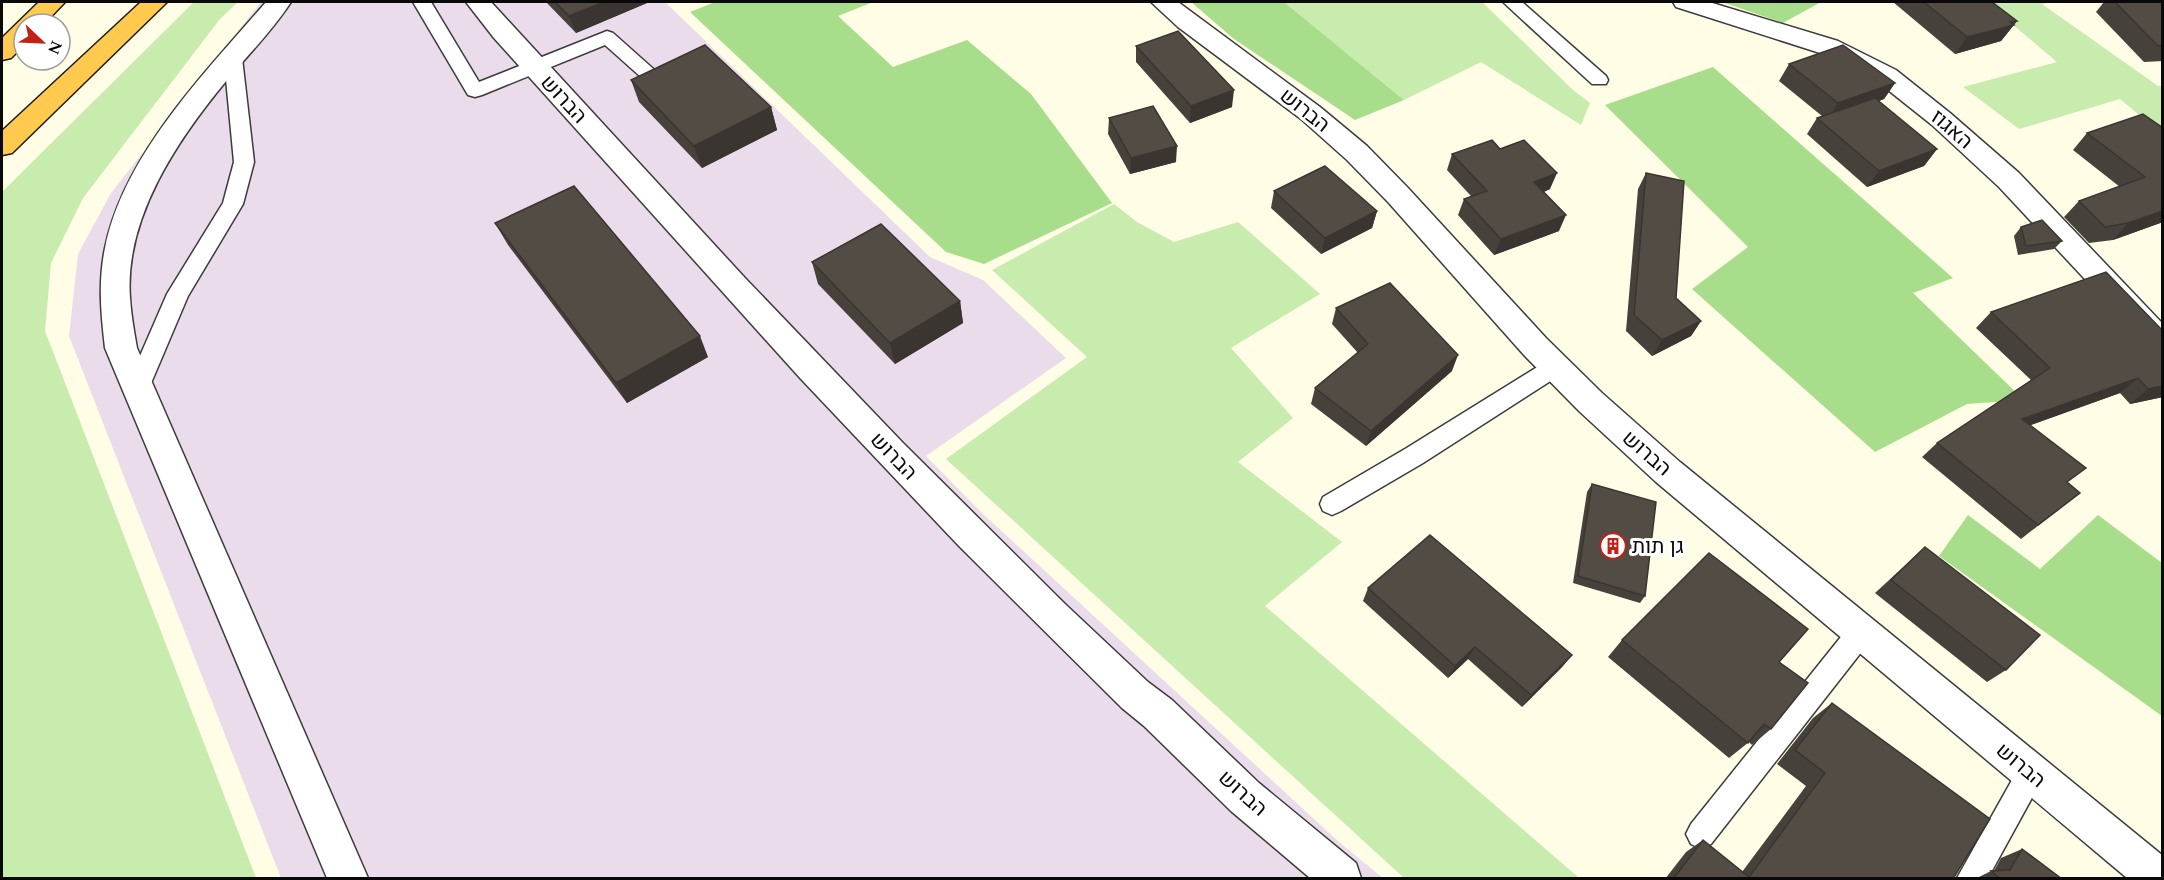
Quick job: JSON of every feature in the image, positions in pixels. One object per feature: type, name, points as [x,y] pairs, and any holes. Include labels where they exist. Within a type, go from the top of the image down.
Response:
[{"type":"highway","points":[[2,135],[62,78],[135,2]]},
{"type":"highway","points":[[2,146],[155,2]]},
{"type":"street","points":[[279,2],[179,123],[139,189],[122,234],[113,279],[116,325],[121,348],[348,879]]},
{"type":"street","name":"הברוש","points":[[478,2],[534,67],[869,430],[969,534],[1135,695],[1158,713],[1245,797],[1341,879]]},
{"type":"street","name":"הברוש","points":[[1164,2],[1203,34],[1311,114],[1356,153],[1555,367],[1668,472],[2157,879]]},
{"type":"street","name":"האגוז","points":[[1685,2],[1829,47],[1868,64],[1896,82],[1964,139],[2024,195],[2163,342]]},
{"type":"lane","points":[[422,2],[475,91],[607,37],[658,82]]},
{"type":"lane","points":[[1512,2],[1599,81]]},
{"type":"lane","points":[[138,388],[178,294],[233,204],[244,162],[233,58]]},
{"type":"lane","points":[[1332,504],[1414,456],[1555,367]]},
{"type":"lane","points":[[1701,834],[1861,632]]},
{"type":"lane","points":[[1972,879],[2031,774]]},
{"type":"shaded area","points":[[261,2],[665,2],[930,257],[983,280],[1066,358],[926,456],[982,513],[1340,843],[1383,878],[281,878],[69,336],[78,254],[111,193]]},
{"type":"green space","points":[[194,2],[238,2],[220,19],[83,198],[51,263],[45,331],[256,878],[2,878],[2,192]]},
{"type":"green space","points":[[715,2],[873,2],[838,16],[893,67],[967,40],[1031,94],[1112,203],[984,264],[946,252],[690,12]]},
{"type":"green space","points":[[1191,2],[1284,2],[1404,100],[1355,120],[1234,39]]},
{"type":"green space","points":[[1284,2],[1482,2],[1573,90],[1590,103],[1581,125],[1481,62],[1404,100]]},
{"type":"green space","points":[[1722,2],[1821,2],[1783,23]]},
{"type":"green space","points":[[1986,2],[2050,2],[2042,4],[2158,86],[2162,86],[2162,134],[2120,99],[2019,129],[1963,87],[2057,62]]},
{"type":"green space","points":[[1713,67],[1953,278],[1913,293],[2024,400],[1967,404],[1875,452],[1692,289],[1748,247],[1605,105]]},
{"type":"green space","points":[[1114,204],[1137,222],[1174,242],[1238,222],[1320,294],[1231,348],[1293,418],[1238,462],[1342,542],[1265,606],[1579,878],[1404,878],[946,459],[1087,357],[992,270]]},
{"type":"green space","points":[[1968,515],[2040,569],[2098,515],[2162,563],[2162,716],[1939,556]]},
{"type":"building","points":[[555,2],[604,2],[569,16]]},
{"type":"building","points":[[1924,2],[1992,2],[2017,21],[2010,22],[2014,25],[1967,37]]},
{"type":"building","points":[[2115,2],[2163,2],[2163,45],[2158,46]]},
{"type":"building","points":[[1178,31],[1234,90],[1191,106],[1136,46]]},
{"type":"building","points":[[705,45],[771,107],[694,146],[631,80]]},
{"type":"building","points":[[1843,45],[1895,83],[1838,103],[1789,64]]},
{"type":"building","points":[[1875,98],[1937,149],[1879,171],[1817,118]]},
{"type":"building","points":[[1153,106],[1177,146],[1131,158],[1109,118]]},
{"type":"building","points":[[2143,114],[2163,128],[2163,211],[2128,223],[2105,227],[2079,201],[2145,177],[2087,133]]},
{"type":"building","points":[[1492,140],[1500,149],[1524,140],[1557,173],[1534,182],[1566,215],[1501,239],[1464,199],[1487,191],[1452,154]]},
{"type":"building","points":[[1325,166],[1377,211],[1325,238],[1274,191]]},
{"type":"building","points":[[1646,173],[1684,181],[1676,298],[1701,321],[1662,340],[1634,315]]},
{"type":"building","points":[[574,186],[700,336],[616,383],[495,223]]},
{"type":"building","points":[[2042,220],[2062,241],[2026,246],[2021,227]]},
{"type":"building","points":[[881,224],[960,301],[890,343],[812,262]]},
{"type":"building","points":[[2106,272],[2163,331],[2163,386],[2148,389],[2138,378],[2022,419],[2086,468],[2067,482],[2080,493],[2038,525],[1937,443],[2050,368],[1991,312]]},
{"type":"building","points":[[1390,283],[1458,355],[1371,431],[1315,388],[1368,344],[1336,308]]},
{"type":"building","name":"גן תות","points":[[1592,484],[1656,502],[1645,596],[1578,576]]},
{"type":"building","points":[[1430,535],[1572,655],[1531,695],[1475,647],[1455,666],[1368,588]]},
{"type":"building","points":[[1925,547],[2040,635],[2006,670],[1891,580]]},
{"type":"building","points":[[1709,553],[1808,629],[1779,662],[1808,683],[1771,729],[1764,724],[1748,743],[1622,640]]},
{"type":"building","points":[[1832,703],[1990,819],[1953,879],[1673,879],[1703,840],[1749,877],[1825,773],[1795,750]]},
{"type":"building","points":[[2022,849],[2062,879],[2001,879],[1991,871],[2010,870]]},
{"type":"place","name":"גן תות","points":[[1613,546]]}]
